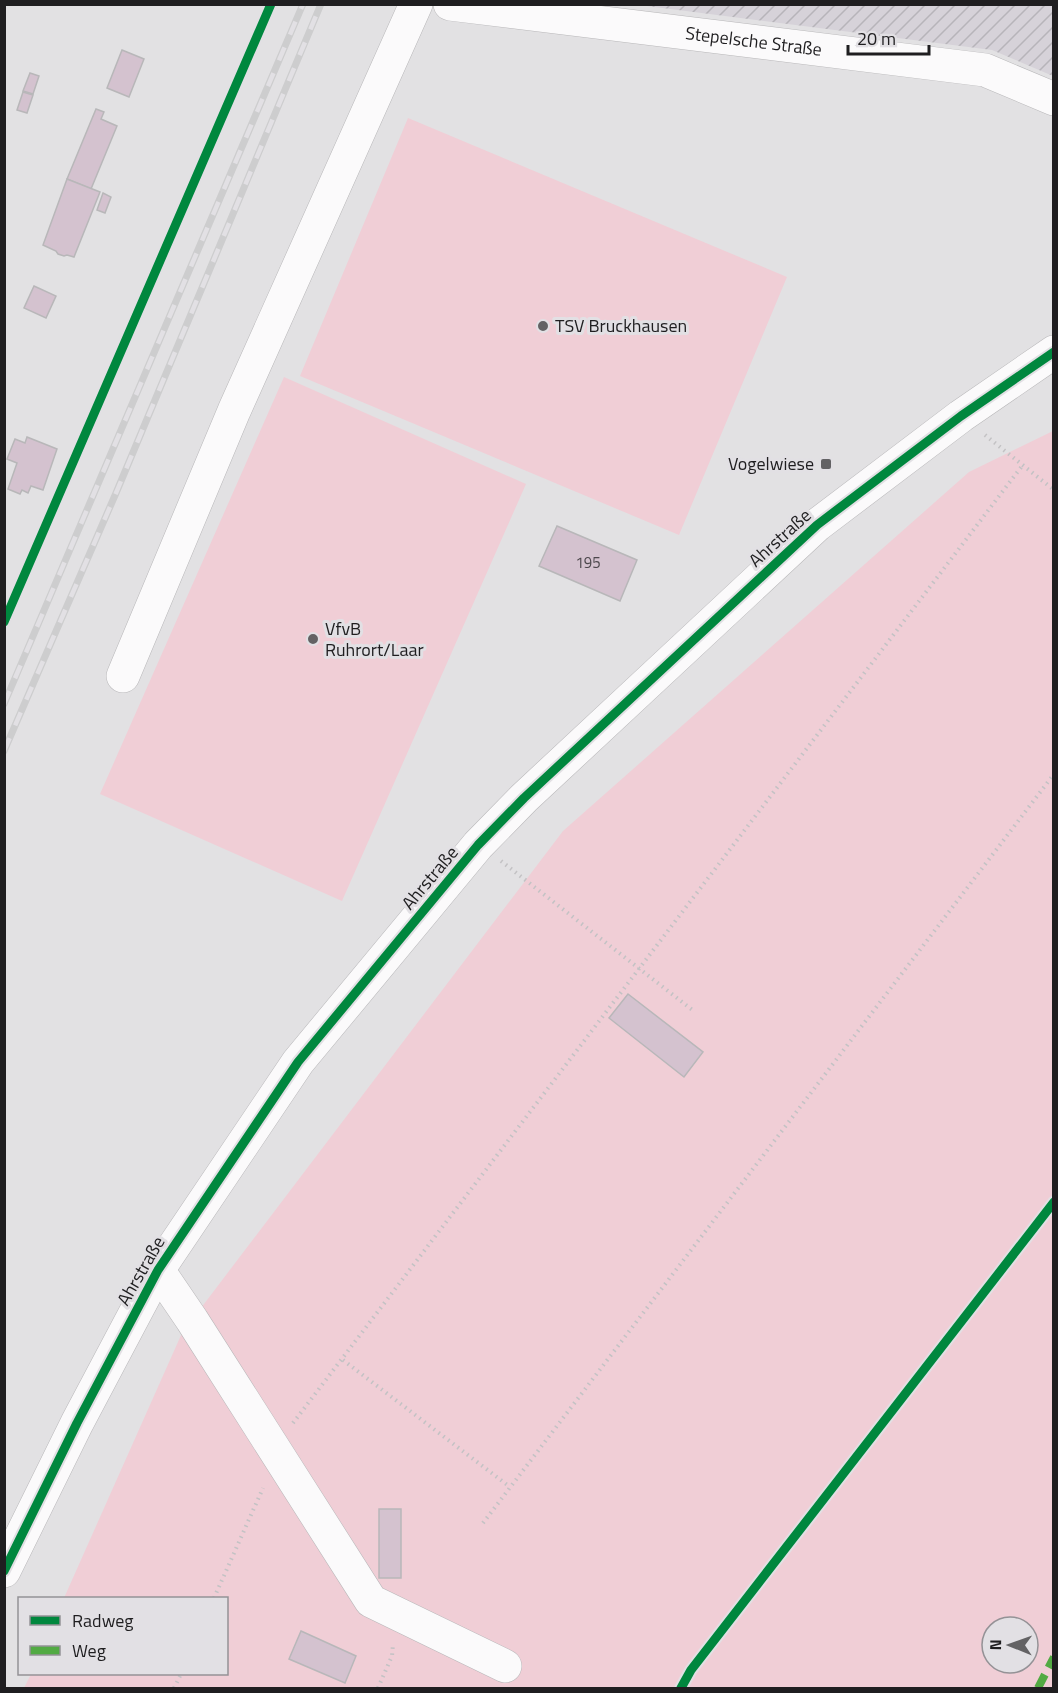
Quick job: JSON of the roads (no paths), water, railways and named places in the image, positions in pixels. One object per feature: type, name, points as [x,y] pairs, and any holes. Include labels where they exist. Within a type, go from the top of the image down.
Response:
[{"type":"street","points":[[123,676],[234,411],[416,4]]},
{"type":"street","name":"Stepelsche Straße","points":[[450,4],[985,70],[1053,99]]},
{"type":"street","name":"Ahrstraße","points":[[4,1571],[77,1423],[158,1270],[298,1062],[478,845],[533,789],[817,525],[961,416],[1053,352]]},
{"type":"street","points":[[158,1270],[370,1601],[506,1666]]},
{"type":"railway","points":[[4,704],[303,4]]},
{"type":"railway","points":[[4,751],[116,493],[321,4]]},
{"type":"place","name":"TSV Bruckhausen","points":[[543,326]]},
{"type":"place","name":"Vogelwiese","points":[[826,464]]},
{"type":"place","name":"VfvB Ruhrort/Laar","points":[[313,639]]}]
